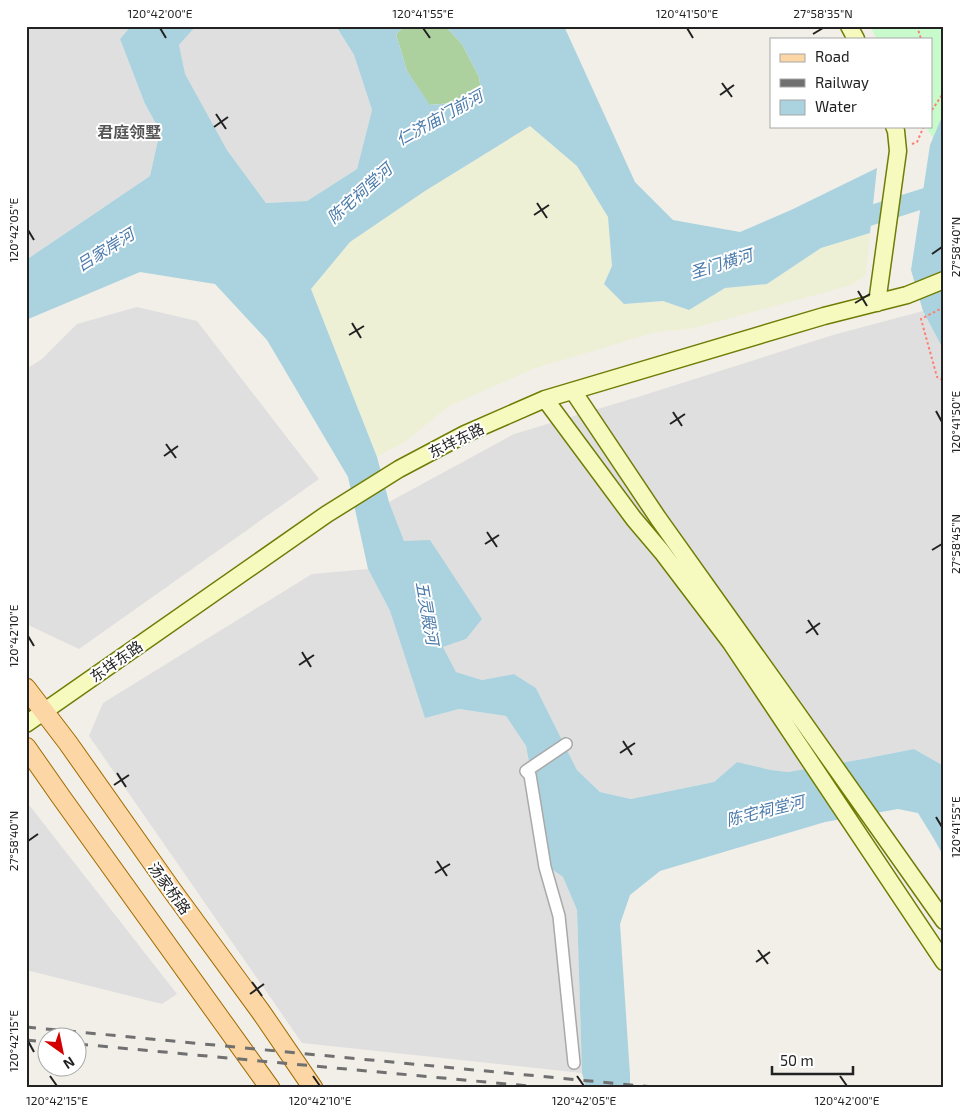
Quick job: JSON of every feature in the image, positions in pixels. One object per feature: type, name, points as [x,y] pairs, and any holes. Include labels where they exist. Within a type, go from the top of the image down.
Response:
[{"type":"main road","points":[[848,26],[855,38]]},
{"type":"main road","points":[[876,303],[898,151],[895,128]]},
{"type":"main road","name":"东垟东路","points":[[26,724],[327,514],[398,469],[465,434],[545,399],[824,316],[907,295],[944,280]]},
{"type":"main road","points":[[573,392],[658,518],[944,922]]},
{"type":"main road","points":[[545,399],[634,519],[662,552],[731,643],[944,962]]},
{"type":"main road","name":"汤家桥路","points":[[26,688],[68,743],[170,889],[261,1012],[312,1088]]},
{"type":"main road","points":[[26,747],[270,1088]]},
{"type":"street","points":[[566,744],[526,771],[530,775],[545,867],[559,916],[574,1063]]},
{"type":"path","points":[[917,26],[921,38]]},
{"type":"path","points":[[932,111],[944,92]]},
{"type":"path","points":[[898,151],[916,142],[923,128]]},
{"type":"path","points":[[944,308],[921,319],[937,377],[944,381]]},
{"type":"shaded area","points":[[30,26],[131,26],[120,39],[145,104],[160,131],[150,176],[26,260],[26,29]]},
{"type":"shaded area","points":[[196,26],[336,26],[354,55],[372,110],[357,169],[307,201],[266,203],[227,150],[184,74],[179,45]]},
{"type":"shaded area","points":[[137,307],[197,321],[319,479],[79,649],[26,624],[26,369],[42,359],[77,324]]},
{"type":"shaded area","points":[[923,311],[944,351],[944,766],[914,749],[788,772],[737,762],[714,782],[631,799],[600,792],[577,770],[536,688],[514,674],[482,680],[456,672],[443,647],[466,639],[404,542],[389,502],[514,434],[833,335]]},
{"type":"shaded area","points":[[368,569],[390,611],[425,717],[459,709],[506,716],[526,746],[549,867],[563,877],[577,910],[582,1073],[302,1043],[89,736],[103,703],[312,574]]},
{"type":"shaded area","points":[[26,801],[177,994],[162,1004],[26,970]]},
{"type":"green space","points":[[405,26],[445,26],[462,44],[479,77],[481,90],[463,102],[429,105],[407,71],[396,34]]},
{"type":"green space","points":[[870,26],[944,26],[944,154],[926,128],[932,128],[932,38],[876,38]]},
{"type":"green space","points":[[530,126],[577,166],[608,217],[612,266],[604,284],[624,304],[663,301],[689,310],[725,288],[767,284],[821,248],[870,233],[866,275],[852,285],[690,329],[656,332],[533,369],[449,406],[405,442],[377,457],[311,289],[350,242],[425,191]]},
{"type":"water","points":[[131,26],[196,26],[179,45],[185,74],[227,150],[266,203],[307,201],[357,169],[372,110],[354,55],[336,26],[405,26],[396,34],[407,71],[430,105],[463,102],[481,90],[479,77],[462,44],[445,26],[564,26],[635,182],[673,220],[740,232],[791,210],[877,168],[870,233],[821,248],[767,284],[725,288],[689,310],[663,301],[624,304],[604,284],[612,266],[608,217],[577,166],[530,126],[425,191],[350,242],[311,289],[377,457],[389,502],[404,541],[430,540],[482,619],[466,639],[443,647],[456,672],[482,680],[514,674],[536,688],[577,770],[600,792],[631,799],[714,782],[737,762],[788,772],[914,749],[944,766],[944,857],[918,813],[898,809],[825,822],[660,871],[630,895],[620,924],[630,1088],[586,1088],[582,1073],[577,910],[563,877],[549,867],[526,746],[506,716],[459,709],[425,718],[390,611],[368,569],[348,477],[267,340],[215,284],[140,272],[26,320],[26,260],[150,176],[160,131],[145,104],[120,39]]},
{"type":"water","points":[[944,112],[944,351],[923,311],[911,270],[930,145]]},
{"type":"waterway","name":"圣门横河","points":[[847,223],[944,192]]},
{"type":"railway","points":[[26,1027],[663,1088]]},
{"type":"railway","points":[[26,1040],[38,1041]]},
{"type":"railway","points":[[88,1045],[550,1088]]},
{"type":"district","name":"君庭领墅","points":[[129,131]]},
{"type":"water label","name":"仁济庙门前河","points":[[439,117]]},
{"type":"water label","name":"陈宅祠堂河","points":[[359,193]]},
{"type":"water label","name":"吕家岸河","points":[[105,249]]},
{"type":"water label","name":"五灵殿河","points":[[428,613]]},
{"type":"water label","name":"陈宅祠堂河","points":[[765,810]]}]
